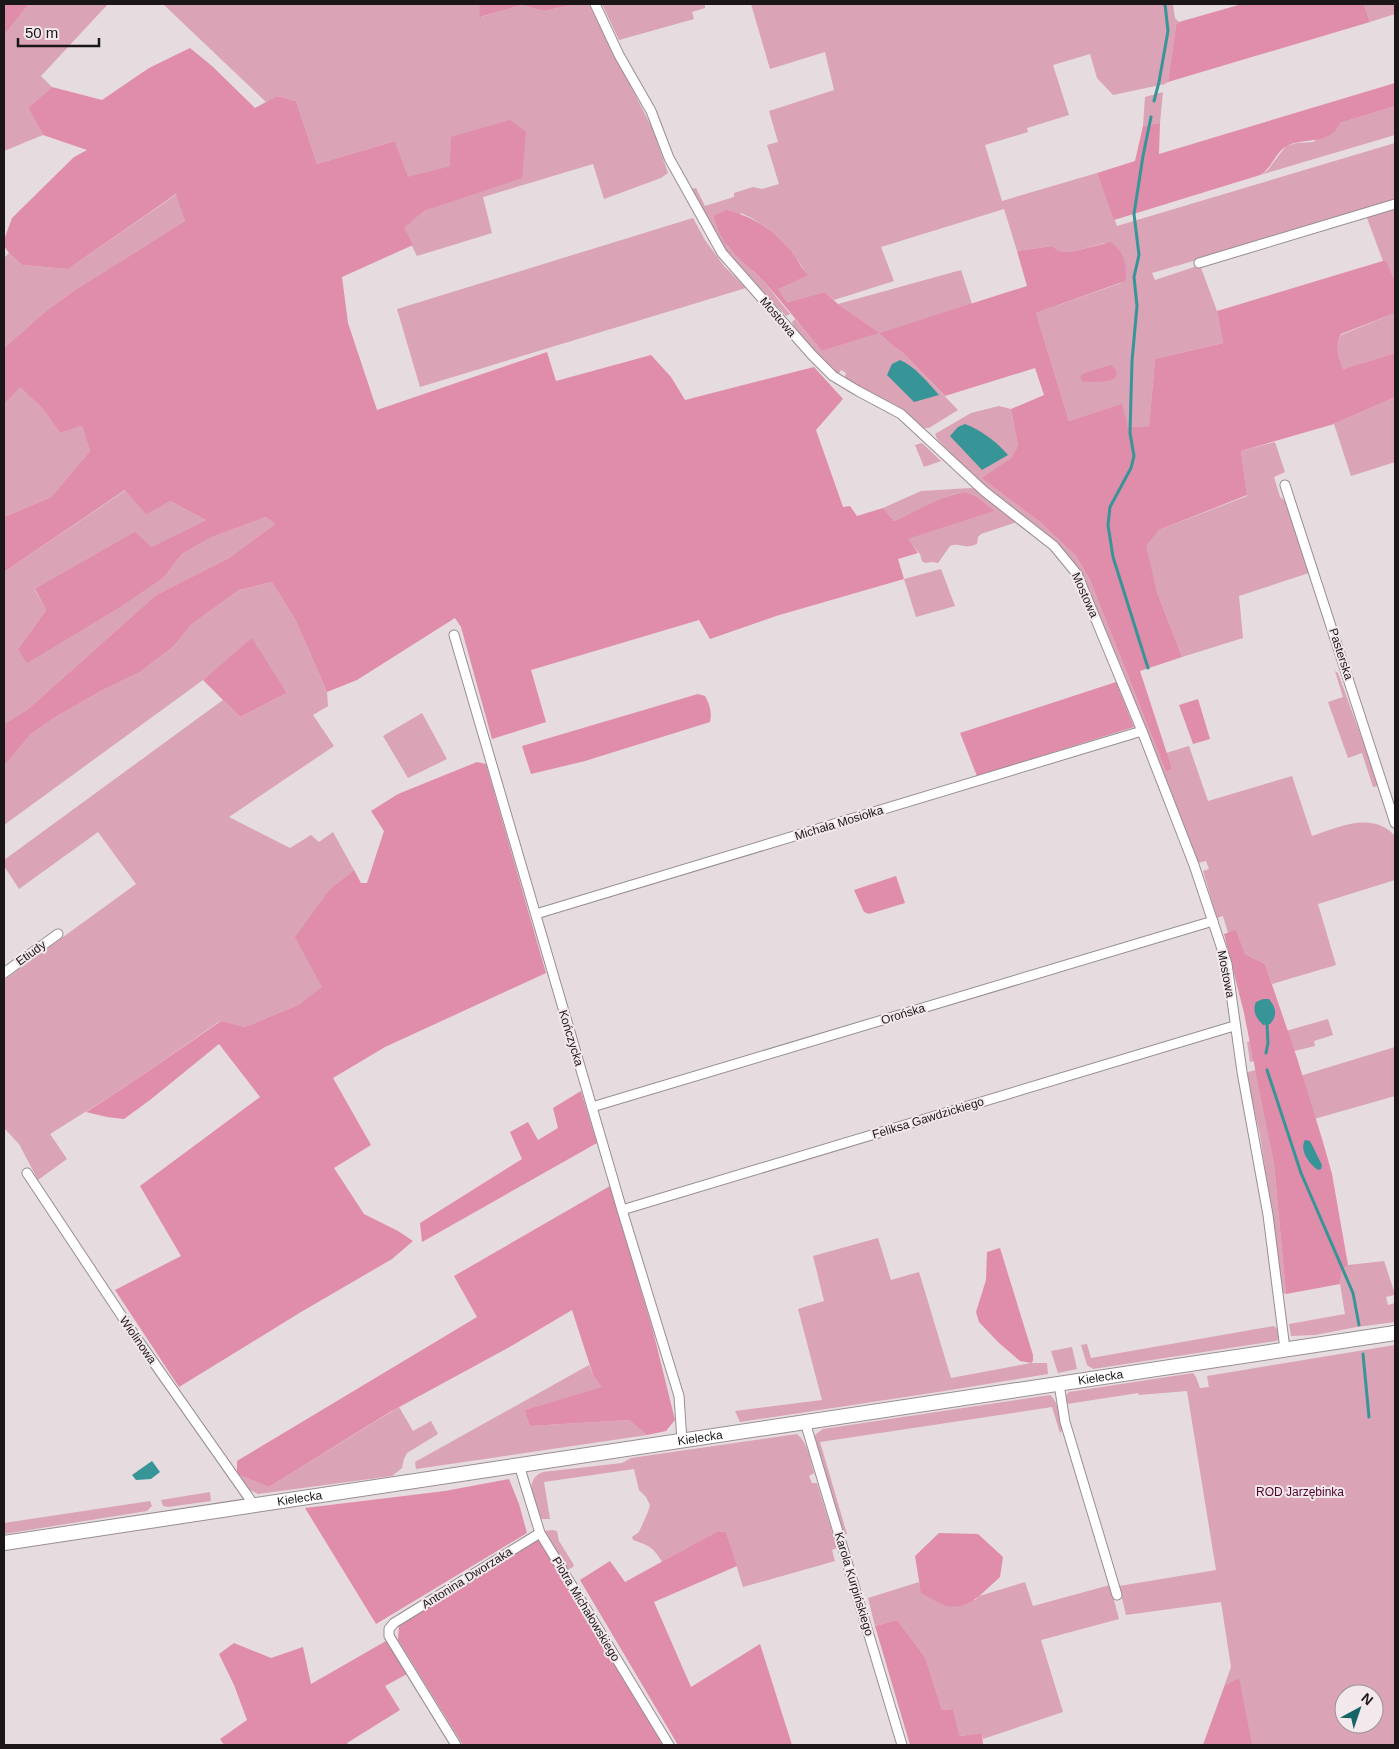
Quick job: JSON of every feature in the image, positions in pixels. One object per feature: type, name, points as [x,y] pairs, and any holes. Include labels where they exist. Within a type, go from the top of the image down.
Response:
[{"type":"main road","name":"Kielecka","points":[[4,1544],[1395,1333]]},
{"type":"street","name":"Mostowa","points":[[594,4],[619,55],[651,111],[669,158],[722,253],[812,355],[833,376],[842,383],[901,414],[984,491],[1063,554],[1077,574],[1142,731],[1213,920],[1227,964],[1234,1026],[1268,1215],[1285,1349]]},
{"type":"street","points":[[1199,263],[1395,204]]},
{"type":"street","name":"Pasterska","points":[[1285,485],[1395,824]]},
{"type":"street","name":"Kończycka","points":[[454,635],[622,1210],[680,1396],[682,1441]]},
{"type":"street","name":"Michała Mosiołka","points":[[536,914],[1142,731]]},
{"type":"street","name":"Orońska","points":[[592,1108],[1213,920]]},
{"type":"street","name":"Etiudy","points":[[4,973],[58,934]]},
{"type":"street","name":"Feliksa Gawdzickiego","points":[[622,1210],[1234,1026]]},
{"type":"street","name":"Wiolinowa","points":[[26,1172],[132,1332],[254,1505]]},
{"type":"street","points":[[1059,1384],[1065,1422],[1117,1595]]},
{"type":"street","name":"Karola Kurpińskiego","points":[[806,1422],[902,1745]]},
{"type":"street","name":"Piotra Michałowskiego","points":[[519,1465],[540,1532],[669,1745]]},
{"type":"street","name":"Antonina Dworzaka","points":[[456,1745],[389,1636],[389,1629],[394,1622],[540,1532]]},
{"type":"green space","points":[[29,4],[108,4],[41,76],[52,87],[28,108],[43,135],[4,151],[4,35]]},
{"type":"green space","points":[[163,4],[479,4],[481,17],[522,5],[544,11],[576,4],[589,4],[652,128],[668,173],[661,178],[604,199],[593,164],[483,197],[492,233],[417,256],[403,228],[424,211],[463,197],[450,166],[408,178],[395,141],[317,164],[296,101],[277,96],[266,102]]},
{"type":"green space","points":[[602,4],[707,4],[705,8],[692,12],[694,19],[619,40]]},
{"type":"green space","points":[[751,4],[1173,4],[1175,18],[1179,22],[1176,25],[1168,82],[1165,84],[1113,95],[1097,78],[1090,54],[1053,65],[1069,115],[1027,128],[1028,132],[985,145],[1002,201],[1097,173],[1117,226],[1395,143],[1395,202],[1152,273],[1155,280],[1200,265],[1217,311],[1223,343],[1155,359],[1149,427],[1128,427],[1121,405],[1069,421],[1036,313],[1121,283],[1105,243],[1070,252],[1059,251],[1052,246],[1017,251],[1004,209],[881,247],[894,281],[834,300],[825,292],[787,304],[777,289],[804,270],[785,244],[761,224],[741,213],[727,246],[764,282],[790,314],[786,316],[725,252],[691,189],[696,188],[705,206],[734,197],[734,193],[753,187],[762,189],[779,184],[767,145],[778,142],[769,111],[834,90],[825,52],[770,69]]},
{"type":"green space","points":[[1364,4],[1395,4],[1395,14],[1370,22]]},
{"type":"green space","points":[[1163,92],[1160,123],[1143,126],[1145,97]]},
{"type":"green space","points":[[1395,106],[1395,135],[1260,175],[1267,171],[1286,146],[1313,142],[1340,123]]},
{"type":"green space","points":[[177,194],[185,221],[75,290],[46,311],[4,348],[4,258],[9,253],[22,265],[68,269]]},
{"type":"green space","points":[[1395,208],[1395,281],[1386,260],[1383,261],[1367,218]]},
{"type":"green space","points":[[693,218],[705,240],[724,266],[746,288],[420,387],[397,309]]},
{"type":"green space","points":[[961,270],[972,304],[879,333],[902,352],[958,410],[929,428],[923,428],[896,405],[844,380],[846,373],[841,370],[838,375],[808,344],[792,322],[795,319],[822,351],[878,333],[838,304]]},
{"type":"green space","points":[[1395,313],[1395,353],[1343,369],[1338,352],[1341,335]]},
{"type":"green space","points":[[19,386],[43,409],[60,433],[82,424],[90,451],[51,497],[4,517],[4,404]]},
{"type":"green space","points":[[1395,397],[1395,462],[1351,476],[1334,424]]},
{"type":"green space","points":[[999,406],[1011,409],[1018,446],[1011,458],[983,478],[1040,522],[1076,556],[1090,580],[1166,772],[1172,769],[1166,753],[1189,746],[1208,801],[1292,776],[1312,836],[1345,825],[1366,823],[1386,828],[1395,836],[1395,880],[1318,904],[1336,965],[1272,984],[1265,964],[1245,954],[1236,931],[1228,933],[1223,916],[1217,918],[1203,871],[1209,869],[1206,861],[1198,863],[1177,815],[1126,678],[1082,574],[1059,547],[983,485],[937,439],[935,434],[971,413]]},
{"type":"green space","points":[[1275,442],[1285,472],[1274,477],[1280,497],[1288,503],[1312,572],[1239,596],[1243,638],[1182,657],[1157,592],[1145,546],[1159,530],[1247,496],[1241,451]]},
{"type":"green space","points":[[922,443],[941,461],[924,467],[915,445]]},
{"type":"green space","points":[[975,489],[1017,522],[981,534],[978,537],[977,544],[950,546],[938,563],[925,563],[922,561],[920,554],[907,539],[993,511],[967,493],[954,494],[894,521],[883,508],[921,491]]},
{"type":"green space","points":[[126,490],[170,501],[206,520],[151,547],[35,590],[46,610],[18,649],[164,577],[182,554],[212,537],[266,517],[275,524],[229,558],[156,595],[27,710],[4,724],[4,572]]},
{"type":"green space","points":[[941,569],[955,606],[916,617],[904,579]]},
{"type":"green space","points":[[272,582],[296,621],[327,692],[328,706],[313,715],[334,746],[229,817],[290,848],[311,835],[319,842],[333,832],[354,870],[331,888],[323,987],[300,1004],[245,1027],[220,1021],[128,1085],[50,1134],[67,1159],[38,1180],[19,1144],[4,1128],[4,980],[136,884],[98,832],[19,889],[4,866],[4,860],[223,700],[240,717],[287,693],[252,639],[203,680],[4,825],[4,766],[31,734],[54,718],[101,691],[140,672],[174,646],[192,624],[239,590]]},
{"type":"green space","points":[[1335,671],[1338,673],[1379,786],[1373,787],[1362,753],[1348,758],[1328,702],[1343,697]]},
{"type":"green space","points":[[422,713],[447,759],[408,778],[383,736]]},
{"type":"green space","points":[[1328,1019],[1333,1035],[1314,1041],[1315,1046],[1250,1062],[1247,1042]]},
{"type":"green space","points":[[1395,1047],[1395,1096],[1268,1132],[1274,1164],[1286,1294],[1283,1293],[1260,1135],[1246,1074],[1284,1063],[1290,1079]]},
{"type":"green space","points":[[878,1238],[891,1280],[919,1272],[951,1378],[1031,1363],[1047,1363],[1048,1374],[740,1422],[735,1411],[822,1400],[798,1309],[824,1301],[813,1256]]},
{"type":"green space","points":[[1384,1261],[1395,1294],[1395,1302],[1394,1295],[1386,1297],[1388,1305],[1395,1303],[1395,1322],[1315,1335],[1291,1336],[1289,1324],[1345,1314],[1340,1284],[1342,1270],[1348,1265]]},
{"type":"green space","points":[[1274,1326],[1278,1330],[1278,1340],[1276,1341],[1093,1369],[1087,1365],[1081,1345],[1087,1344],[1091,1358]]},
{"type":"green space","name":"ROD Jarzębinka","points":[[1395,1345],[1395,1745],[1203,1745],[1231,1667],[1221,1602],[1126,1615],[1119,1586],[1216,1570],[1187,1391],[1139,1395],[1138,1393],[1067,1404],[1066,1395],[1069,1392],[1193,1373],[1200,1388],[1209,1387],[1207,1376]]},
{"type":"green space","points":[[1072,1347],[1077,1369],[1058,1373],[1051,1351]]},
{"type":"green space","points":[[589,1365],[593,1375],[603,1387],[524,1410],[530,1426],[629,1420],[647,1435],[416,1469],[415,1462]]},
{"type":"green space","points":[[1050,1395],[1059,1410],[1063,1429],[1060,1433],[1052,1407],[820,1442],[847,1534],[843,1535],[813,1440],[816,1434],[823,1429]]},
{"type":"green space","points":[[399,1407],[413,1431],[431,1421],[438,1434],[407,1453],[402,1468],[392,1476],[258,1494],[248,1489],[237,1474],[269,1487]]},
{"type":"green space","points":[[797,1434],[804,1442],[810,1457],[814,1473],[809,1476],[812,1483],[817,1483],[837,1548],[832,1550],[835,1561],[743,1587],[726,1532],[718,1531],[662,1562],[650,1548],[633,1540],[632,1537],[639,1532],[650,1505],[646,1497],[639,1490],[634,1469],[544,1482],[550,1519],[540,1519],[533,1499],[533,1480],[543,1472],[622,1463],[631,1458]]},
{"type":"green space","points":[[210,1492],[211,1501],[168,1507],[163,1506],[161,1500]]},
{"type":"green space","points":[[150,1501],[152,1506],[147,1511],[4,1534],[4,1523]]},
{"type":"green space","points":[[544,1531],[557,1531],[559,1541],[574,1565],[567,1570],[544,1533]]},
{"type":"green space","points":[[919,1582],[922,1593],[975,1600],[979,1596],[1025,1582],[1033,1606],[1110,1585],[1119,1619],[1041,1640],[1063,1712],[983,1739],[982,1733],[960,1736],[953,1709],[942,1710],[925,1657],[897,1620],[875,1626],[868,1598]]},
{"type":"shaded area","points":[[4,4],[29,4],[4,35]]},
{"type":"shaded area","points":[[479,4],[576,4],[544,11],[522,5],[480,17]]},
{"type":"shaded area","points":[[1242,4],[1364,4],[1370,22],[1168,82],[1176,25],[1179,22]]},
{"type":"shaded area","points":[[190,48],[212,66],[255,108],[277,96],[296,101],[317,164],[395,141],[408,177],[450,166],[451,137],[510,120],[526,132],[522,178],[424,211],[404,228],[413,245],[342,277],[348,323],[377,410],[547,352],[556,381],[651,355],[671,377],[685,400],[814,367],[843,399],[816,430],[843,507],[850,506],[857,516],[883,508],[894,521],[952,495],[967,493],[978,498],[994,511],[908,539],[918,553],[898,559],[904,579],[776,616],[710,639],[699,620],[531,670],[546,722],[492,739],[461,627],[455,618],[357,680],[327,692],[296,621],[272,582],[239,590],[192,624],[174,646],[140,672],[101,691],[54,718],[31,734],[4,766],[4,724],[27,710],[156,595],[229,558],[275,524],[266,517],[212,537],[182,554],[164,577],[120,607],[27,663],[18,649],[46,610],[35,589],[135,532],[151,547],[206,520],[170,501],[146,514],[125,490],[4,572],[4,517],[51,497],[90,451],[82,425],[60,433],[43,409],[20,387],[4,404],[4,348],[46,311],[75,290],[185,221],[176,194],[68,269],[22,265],[4,246],[4,240],[12,218],[74,157],[87,150],[43,135],[28,108],[52,87],[102,100],[149,68]]},
{"type":"shaded area","points":[[1395,83],[1395,106],[1340,123],[1336,130],[1323,138],[1293,143],[1283,148],[1268,168],[1260,175],[1114,220],[1097,173],[1135,161],[1143,126],[1160,123],[1159,154]]},
{"type":"shaded area","points":[[726,210],[756,221],[772,232],[787,246],[808,275],[778,289],[787,303],[825,292],[838,304],[879,333],[822,351],[765,283],[727,246],[717,228],[714,216]]},
{"type":"shaded area","points":[[1111,242],[1124,259],[1125,281],[1036,313],[1069,421],[1122,404],[1128,427],[1149,427],[1155,359],[1223,343],[1217,311],[1386,260],[1395,281],[1395,313],[1341,334],[1338,352],[1343,369],[1395,353],[1395,397],[1334,424],[1241,451],[1247,495],[1159,530],[1146,546],[1157,592],[1182,657],[1140,671],[1172,769],[1166,772],[1090,580],[1076,556],[1040,522],[982,478],[1011,458],[1018,446],[1011,409],[1044,395],[1035,368],[945,396],[902,352],[879,333],[1027,286],[1017,251],[1052,246],[1059,251],[1070,252]]},
{"type":"shaded area","points":[[1111,365],[1116,370],[1115,378],[1099,382],[1082,381],[1080,376],[1085,373]]},
{"type":"shaded area","points":[[252,638],[287,693],[240,717],[203,680]]},
{"type":"shaded area","points":[[1116,682],[1134,727],[977,776],[960,733]]},
{"type":"shaded area","points":[[698,694],[705,696],[708,702],[711,712],[710,722],[585,761],[531,774],[522,746]]},
{"type":"shaded area","points":[[1198,699],[1210,739],[1193,744],[1179,705]]},
{"type":"shaded area","points":[[477,762],[486,764],[546,973],[385,1047],[333,1078],[371,1145],[334,1168],[364,1214],[398,1231],[413,1241],[392,1259],[179,1387],[115,1290],[181,1256],[140,1186],[260,1097],[219,1044],[124,1119],[86,1112],[221,1021],[245,1027],[300,1004],[322,987],[295,937],[331,888],[354,870],[361,883],[367,883],[384,831],[371,811],[398,794]]},
{"type":"shaded area","points":[[896,876],[905,903],[869,914],[864,912],[854,890]]},
{"type":"shaded area","points":[[1236,930],[1245,954],[1265,964],[1323,1142],[1332,1174],[1348,1265],[1342,1270],[1340,1284],[1286,1294],[1274,1164],[1244,1013],[1224,934]]},
{"type":"shaded area","points":[[581,1091],[597,1143],[422,1242],[420,1223],[522,1159],[510,1132],[528,1122],[538,1140],[558,1128],[553,1108]]},
{"type":"shaded area","points":[[610,1186],[653,1331],[675,1420],[666,1431],[647,1435],[629,1420],[530,1426],[524,1410],[602,1387],[593,1375],[572,1310],[513,1345],[390,1412],[269,1487],[237,1474],[237,1461],[477,1317],[454,1276]]},
{"type":"shaded area","points":[[1000,1248],[1033,1355],[1031,1363],[1020,1361],[999,1343],[979,1322],[976,1312],[986,1280],[987,1252]]},
{"type":"shaded area","points":[[509,1479],[519,1504],[527,1533],[376,1624],[305,1508],[445,1491]]},
{"type":"shaded area","points":[[718,1531],[726,1532],[737,1566],[654,1602],[691,1687],[760,1644],[792,1745],[678,1745],[580,1580],[610,1561],[625,1582]]},
{"type":"shaded area","points":[[939,1533],[978,1534],[1003,1557],[1000,1577],[976,1598],[955,1607],[937,1602],[921,1593],[915,1556]]},
{"type":"shaded area","points":[[539,1537],[663,1745],[463,1745],[398,1640],[399,1625]]},
{"type":"shaded area","points":[[897,1620],[925,1657],[942,1710],[953,1709],[960,1736],[982,1733],[983,1745],[910,1745],[875,1626]]},
{"type":"shaded area","points":[[386,1641],[407,1674],[385,1686],[400,1710],[347,1743],[348,1745],[224,1745],[220,1739],[247,1720],[234,1685],[219,1654],[234,1643],[271,1658],[303,1647],[311,1684]]},
{"type":"shaded area","points":[[1239,1678],[1252,1745],[1203,1745],[1225,1686]]},
{"type":"water","points":[[900,360],[916,371],[939,395],[914,402],[887,375],[892,364]]},
{"type":"water","points":[[965,424],[988,437],[1008,455],[982,470],[950,436],[958,427]]},
{"type":"water","points":[[1269,999],[1275,1011],[1274,1018],[1270,1024],[1263,1025],[1257,1017],[1254,1008],[1256,1002]]},
{"type":"water","points":[[1305,1140],[1310,1141],[1322,1165],[1321,1169],[1318,1170],[1308,1161],[1303,1148]]},
{"type":"water","points":[[152,1461],[160,1472],[151,1479],[136,1480],[132,1475]]},
{"type":"waterway","points":[[1154,101],[1168,31],[1165,4]]},
{"type":"waterway","points":[[1148,668],[1113,557],[1108,525],[1110,507],[1131,468],[1134,456],[1130,433],[1132,361],[1137,306],[1134,277],[1139,255],[1134,214],[1151,117]]},
{"type":"waterway","points":[[1266,1053],[1268,1043],[1267,1024]]},
{"type":"waterway","points":[[1267,1070],[1301,1173],[1353,1293],[1359,1325]]},
{"type":"waterway","points":[[1363,1354],[1369,1417]]}]
